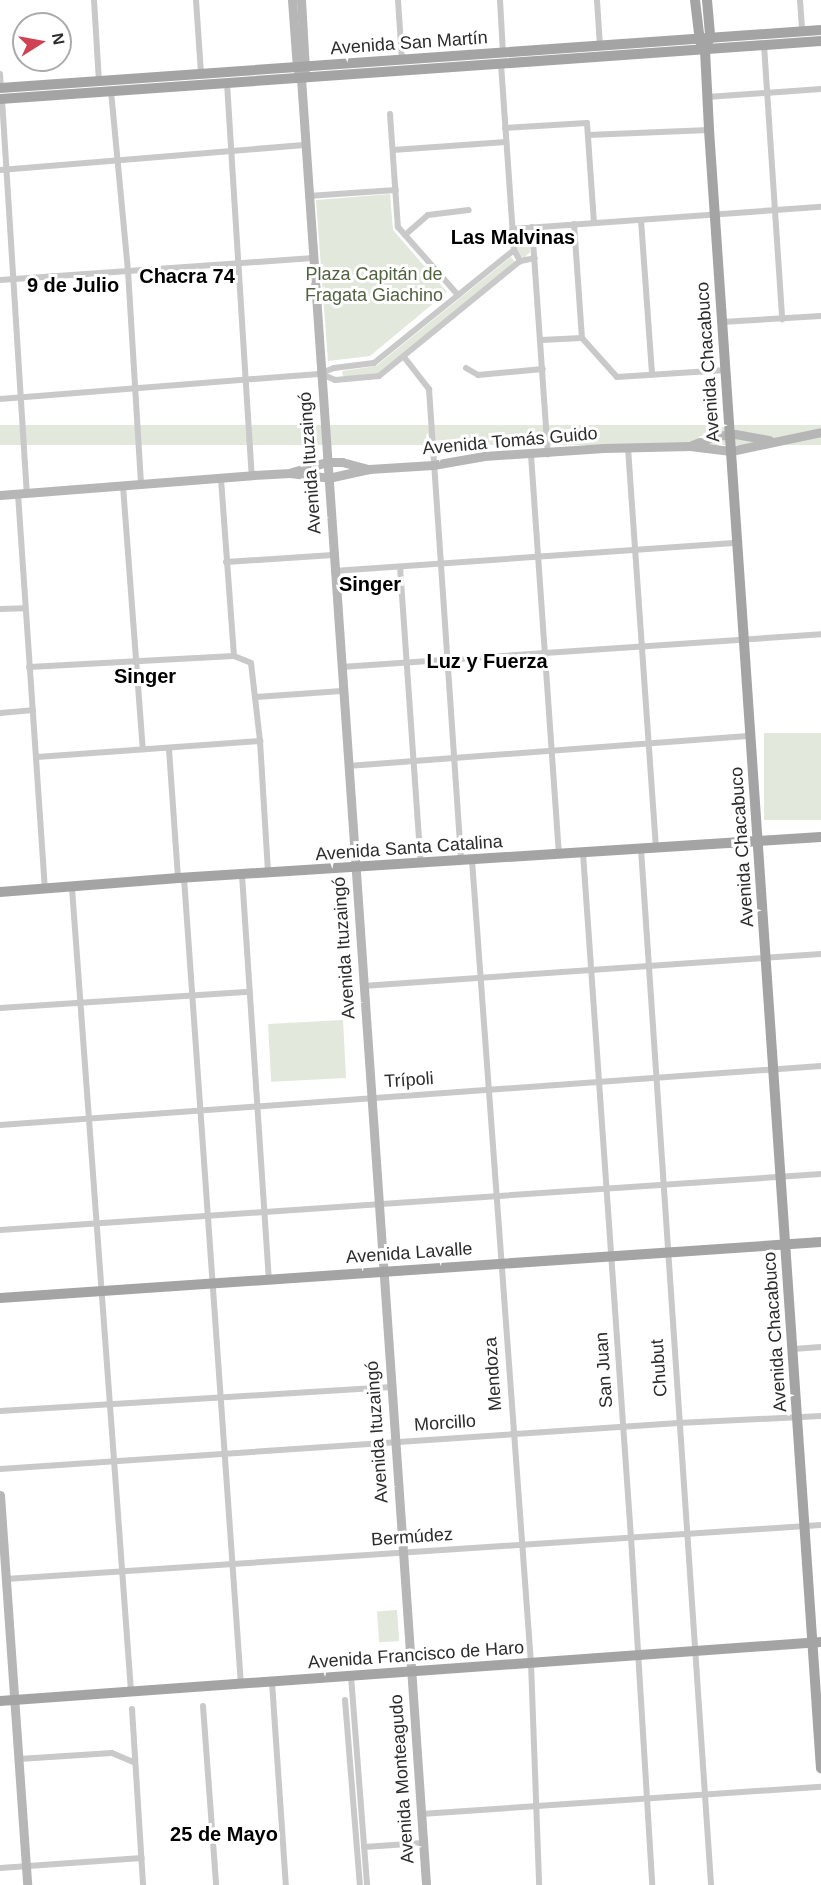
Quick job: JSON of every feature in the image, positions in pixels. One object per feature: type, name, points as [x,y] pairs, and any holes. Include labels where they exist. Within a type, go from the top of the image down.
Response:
[{"type":"main road","name":"Avenida Ituzaingó","points":[[292,0],[301,71]]},
{"type":"main road","name":"Avenida Ituzaingó","points":[[301,0],[304,145],[411,1671]]},
{"type":"main road","name":"Avenida Chacabuco","points":[[695,0],[698,38],[705,50]]},
{"type":"main road","name":"Avenida Chacabuco","points":[[707,0],[710,37],[705,50],[709,130],[805,1526],[817,1643],[821,1768]]},
{"type":"main road","name":"Avenida San Martín","points":[[1,94],[99,82],[201,74],[301,71],[502,58],[600,46],[821,30]]},
{"type":"main road","name":"Avenida San Martín","points":[[1,94],[111,91],[227,83],[301,71],[402,60],[705,50],[821,41]]},
{"type":"main road","name":"Avenida Tomás Guido","points":[[0,495],[290,473],[328,478],[369,469],[433,465],[484,456],[690,446],[731,451],[773,440],[821,432]]},
{"type":"main road","name":"Avenida Tomás Guido","points":[[690,446],[716,436],[730,434],[773,440]]},
{"type":"main road","name":"Avenida Tomás Guido","points":[[290,473],[327,462],[342,462],[369,469]]},
{"type":"main road","name":"Avenida Santa Catalina","points":[[0,892],[181,878],[821,837]]},
{"type":"main road","name":"Avenida Lavalle","points":[[0,1298],[821,1242]]},
{"type":"main road","points":[[0,1494],[27,1885]]},
{"type":"main road","name":"Avenida Francisco de Haro","points":[[0,1701],[817,1643]]},
{"type":"main road","name":"Avenida Monteagudo","points":[[411,1671],[426,1885]]},
{"type":"street","points":[[94,0],[99,82]]},
{"type":"street","points":[[196,0],[201,74]]},
{"type":"street","points":[[398,0],[402,60]]},
{"type":"street","points":[[500,0],[512,229],[514,250],[518,259]]},
{"type":"street","points":[[597,0],[600,46]]},
{"type":"street","points":[[800,0],[802,31]]},
{"type":"street","points":[[764,45],[782,318]]},
{"type":"street","points":[[0,74],[4,170],[16,279],[25,608],[45,889]]},
{"type":"street","points":[[227,83],[252,475]]},
{"type":"street","points":[[707,98],[821,89]]},
{"type":"street","points":[[111,91],[128,271],[133,389],[141,485]]},
{"type":"street","points":[[390,114],[398,227],[458,296]]},
{"type":"street","points":[[505,128],[587,123],[594,223]]},
{"type":"street","points":[[588,135],[709,130]]},
{"type":"street","points":[[393,150],[506,142]]},
{"type":"street","points":[[4,170],[304,145]]},
{"type":"street","points":[[308,196],[396,190]]},
{"type":"street","points":[[512,229],[821,207]]},
{"type":"street","points":[[405,235],[428,215],[469,210]]},
{"type":"street","points":[[640,220],[652,375]]},
{"type":"street","points":[[574,224],[582,338],[617,377],[726,370]]},
{"type":"street","points":[[532,227],[548,454]]},
{"type":"street","points":[[0,399],[321,374],[334,368],[374,363],[514,250]]},
{"type":"street","points":[[0,280],[313,258]]},
{"type":"street","points":[[321,374],[335,380],[379,376],[518,259],[535,258]]},
{"type":"street","points":[[722,322],[821,316]]},
{"type":"street","points":[[541,340],[582,338]]},
{"type":"street","name":"Mendoza","points":[[404,357],[429,389],[454,757],[480,978],[531,1663],[538,1806],[539,1885]]},
{"type":"street","points":[[466,368],[478,375],[543,369]]},
{"type":"street","points":[[628,448],[656,848]]},
{"type":"street","points":[[531,455],[559,854]]},
{"type":"street","points":[[221,479],[234,656]]},
{"type":"street","points":[[123,486],[143,749]]},
{"type":"street","points":[[334,571],[737,543]]},
{"type":"street","points":[[226,562],[333,555]]},
{"type":"street","points":[[400,567],[421,864]]},
{"type":"street","points":[[0,609],[25,608]]},
{"type":"street","points":[[341,667],[821,634]]},
{"type":"street","points":[[29,667],[234,656],[251,663],[260,741],[268,874]]},
{"type":"street","points":[[256,697],[342,691]]},
{"type":"street","points":[[0,713],[33,710]]},
{"type":"street","points":[[348,766],[751,736]]},
{"type":"street","points":[[37,757],[260,741]]},
{"type":"street","points":[[169,748],[193,995],[241,1685]]},
{"type":"street","name":"Chubut","points":[[641,849],[666,1252],[697,1652],[711,1885]]},
{"type":"street","name":"San Juan","points":[[583,853],[632,1537],[652,1885]]},
{"type":"street","points":[[242,875],[269,1279]]},
{"type":"street","points":[[72,888],[131,1692]]},
{"type":"street","points":[[363,986],[821,954]]},
{"type":"street","points":[[0,1008],[249,992]]},
{"type":"street","name":"Trípoli","points":[[0,1125],[821,1066]]},
{"type":"street","points":[[0,1230],[821,1174]]},
{"type":"street","points":[[793,1349],[821,1347]]},
{"type":"street","points":[[0,1411],[390,1387]]},
{"type":"street","name":"Morcillo","points":[[0,1469],[623,1426],[821,1416]]},
{"type":"street","name":"Bermúdez","points":[[6,1579],[821,1525]]},
{"type":"street","points":[[351,1676],[367,1885]]},
{"type":"street","points":[[272,1682],[286,1885]]},
{"type":"street","points":[[345,1700],[360,1885]]},
{"type":"street","points":[[203,1706],[216,1885]]},
{"type":"street","points":[[132,1709],[143,1885]]},
{"type":"street","points":[[19,1758],[112,1753],[135,1763]]},
{"type":"street","points":[[421,1814],[821,1787]]},
{"type":"street","points":[[364,1847],[423,1843]]},
{"type":"street","points":[[0,1868],[142,1858]]},
{"type":"green space","name":"Plaza Capitán de Fragata Giachino","points":[[390,194],[393,230],[447,292],[370,356],[328,361],[316,200]]},
{"type":"green space","points":[[522,228],[529,232],[530,252],[524,258],[517,254],[516,231]]},
{"type":"green space","points":[[511,257],[515,262],[379,373],[343,377],[342,371],[376,366]]},
{"type":"green space","points":[[0,425],[821,425],[821,445],[0,445]]},
{"type":"green space","points":[[764,733],[821,733],[821,820],[764,820]]},
{"type":"green space","points":[[343,1020],[346,1078],[271,1082],[268,1024]]},
{"type":"green space","points":[[397,1610],[399,1641],[379,1642],[377,1611]]},
{"type":"district","name":"Las Malvinas","points":[[513,237]]},
{"type":"district","name":"Chacra 74","points":[[187,276]]},
{"type":"district","name":"9 de Julio","points":[[73,285]]},
{"type":"district","name":"Singer","points":[[370,584]]},
{"type":"district","name":"Luz y Fuerza","points":[[487,661]]},
{"type":"district","name":"Singer","points":[[145,676]]},
{"type":"district","name":"25 de Mayo","points":[[224,1834]]}]
